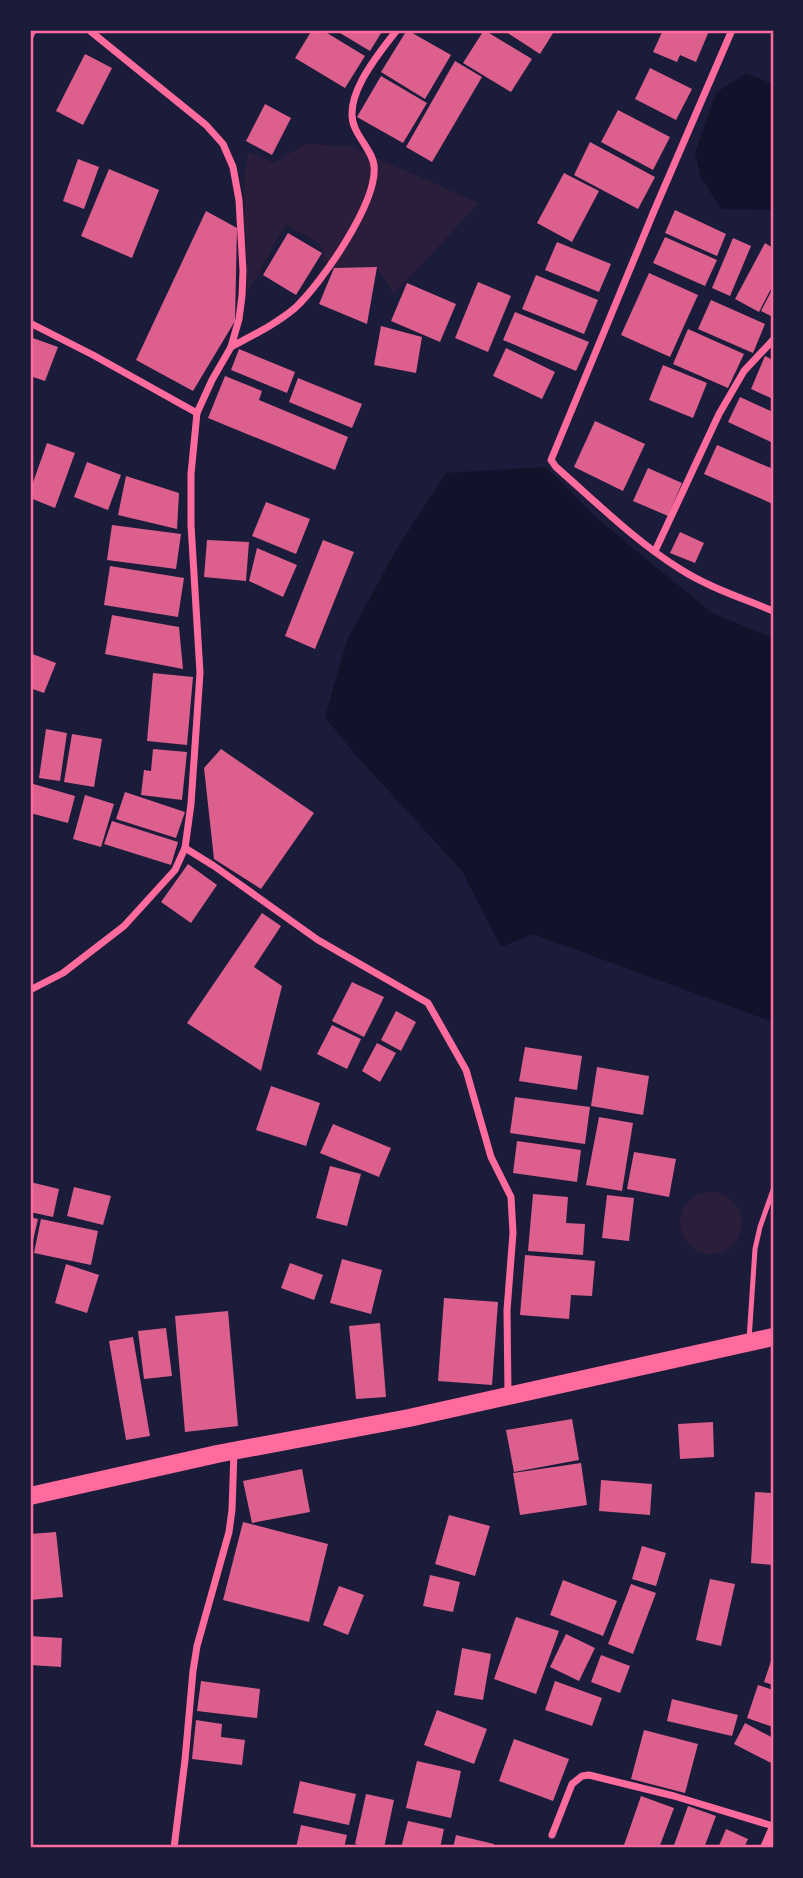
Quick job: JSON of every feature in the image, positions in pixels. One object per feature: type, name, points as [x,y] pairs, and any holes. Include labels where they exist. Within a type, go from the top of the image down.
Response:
[{"type":"main road","points":[[30,1496],[234,1450],[409,1418],[773,1337]]},
{"type":"street","points":[[30,990],[63,973],[124,926],[175,870],[185,848],[191,804],[200,673],[191,525],[191,474],[197,413],[231,347],[240,319],[243,271],[239,200],[233,167],[223,144],[206,125],[89,30]]},
{"type":"street","points":[[231,347],[295,308],[317,283],[360,219],[371,187],[374,165],[350,116],[352,103],[381,50],[397,30]]},
{"type":"street","points":[[732,30],[551,460],[655,551],[681,570],[773,611]]},
{"type":"street","points":[[30,323],[197,413]]},
{"type":"street","points":[[655,551],[719,414],[744,371],[773,340]]},
{"type":"street","points":[[185,848],[318,940],[428,1003],[466,1070],[491,1157],[511,1197],[513,1214],[507,1310],[508,1395]]},
{"type":"street","points":[[174,1848],[197,1646],[229,1532],[234,1450]]},
{"type":"street","points":[[552,1835],[572,1784],[589,1774],[773,1826]]},
{"type":"street","points":[[766,1848],[773,1832]]},
{"type":"lane","points":[[749,1343],[755,1248],[773,1190]]},
{"type":"shaded area","points":[[746,73],[773,84],[773,210],[721,209],[701,178],[695,153],[716,93]]},
{"type":"shaded area","points":[[305,144],[349,146],[479,203],[394,294],[377,267],[334,268],[322,260],[320,244],[286,224],[247,294],[244,186],[248,152],[274,163]]},
{"type":"shaded area","points":[[546,467],[599,520],[712,613],[773,638],[773,1022],[533,934],[501,947],[462,871],[354,753],[325,717],[347,640],[396,550],[446,473]]},
{"type":"shaded area","points":[[711,1192],[723,1194],[733,1201],[740,1211],[740,1235],[733,1245],[723,1252],[711,1254],[699,1252],[689,1245],[682,1235],[680,1223],[682,1211],[689,1201],[699,1194]]},
{"type":"building","points":[[30,30],[37,30],[30,45]]},
{"type":"building","points":[[312,30],[322,30],[365,56],[345,88],[295,58]]},
{"type":"building","points":[[335,30],[383,30],[370,51]]},
{"type":"building","points":[[407,30],[451,55],[425,99],[381,72]]},
{"type":"building","points":[[484,30],[532,59],[511,92],[463,63]]},
{"type":"building","points":[[503,30],[555,30],[540,54]]},
{"type":"building","points":[[663,30],[709,31],[696,62],[680,55],[677,62],[653,52]]},
{"type":"building","points":[[85,54],[112,68],[83,125],[56,111]]},
{"type":"building","points":[[455,61],[482,77],[432,162],[406,147]]},
{"type":"building","points":[[650,68],[692,89],[676,120],[635,99]]},
{"type":"building","points":[[381,76],[427,103],[403,143],[357,117]]},
{"type":"building","points":[[265,104],[291,118],[272,155],[246,141]]},
{"type":"building","points":[[618,110],[670,137],[653,170],[601,142]]},
{"type":"building","points":[[590,142],[655,177],[638,209],[574,175]]},
{"type":"building","points":[[78,159],[99,167],[84,209],[63,201]]},
{"type":"building","points":[[109,169],[159,190],[132,258],[81,236]]},
{"type":"building","points":[[564,173],[599,191],[572,242],[537,223]]},
{"type":"building","points":[[675,210],[726,234],[717,256],[665,233]]},
{"type":"building","points":[[206,211],[237,228],[235,321],[193,391],[136,360]]},
{"type":"building","points":[[288,233],[322,253],[296,295],[263,275]]},
{"type":"building","points":[[665,237],[717,260],[705,286],[653,263]]},
{"type":"building","points":[[733,238],[751,246],[730,296],[712,288]]},
{"type":"building","points":[[557,242],[611,264],[599,292],[545,270]]},
{"type":"building","points":[[765,243],[773,248],[773,285],[759,312],[735,299]]},
{"type":"building","points":[[377,267],[367,324],[319,304],[334,268]]},
{"type":"building","points":[[649,273],[698,295],[670,357],[621,335]]},
{"type":"building","points":[[536,275],[598,300],[584,334],[522,309]]},
{"type":"building","points":[[478,282],[511,296],[488,352],[455,338]]},
{"type":"building","points":[[407,283],[456,304],[440,342],[391,321]]},
{"type":"building","points":[[773,288],[773,317],[761,311]]},
{"type":"building","points":[[711,300],[765,324],[753,353],[698,329]]},
{"type":"building","points":[[515,312],[589,342],[576,371],[503,340]]},
{"type":"building","points":[[381,326],[422,337],[416,373],[374,365]]},
{"type":"building","points":[[688,329],[744,354],[728,388],[673,364]]},
{"type":"building","points":[[30,337],[58,347],[45,381],[30,376]]},
{"type":"building","points":[[506,348],[555,372],[542,399],[493,376]]},
{"type":"building","points":[[239,349],[295,372],[287,393],[231,370]]},
{"type":"building","points":[[765,356],[773,360],[773,399],[751,389]]},
{"type":"building","points":[[663,365],[707,383],[693,418],[649,400]]},
{"type":"building","points":[[225,376],[262,391],[259,400],[348,437],[335,470],[208,418]]},
{"type":"building","points":[[298,378],[362,404],[352,428],[289,402]]},
{"type":"building","points":[[740,397],[773,412],[773,443],[728,422]]},
{"type":"building","points":[[595,421],[645,444],[623,491],[574,467]]},
{"type":"building","points":[[47,443],[75,453],[55,508],[30,498]]},
{"type":"building","points":[[717,445],[773,469],[773,504],[704,474]]},
{"type":"building","points":[[87,462],[121,475],[108,510],[74,497]]},
{"type":"building","points":[[648,468],[682,483],[668,516],[633,501]]},
{"type":"building","points":[[126,476],[179,493],[177,529],[118,515]]},
{"type":"building","points":[[266,502],[310,519],[296,554],[252,536]]},
{"type":"building","points":[[112,525],[181,534],[176,569],[107,560]]},
{"type":"building","points":[[680,532],[704,543],[695,563],[670,553]]},
{"type":"building","points":[[207,540],[249,542],[246,581],[204,577]]},
{"type":"building","points":[[323,540],[354,552],[315,649],[285,636]]},
{"type":"building","points":[[257,548],[297,565],[283,597],[249,581]]},
{"type":"building","points":[[110,566],[184,578],[178,617],[104,605]]},
{"type":"building","points":[[112,615],[179,627],[183,669],[105,654]]},
{"type":"building","points":[[30,653],[56,663],[44,693],[30,688]]},
{"type":"building","points":[[153,673],[193,677],[187,745],[147,741]]},
{"type":"building","points":[[46,729],[67,733],[60,781],[39,778]]},
{"type":"building","points":[[72,734],[102,739],[94,787],[64,782]]},
{"type":"building","points":[[153,749],[187,752],[182,800],[141,795],[144,770],[151,771]]},
{"type":"building","points":[[221,749],[314,813],[261,889],[214,859],[204,768]]},
{"type":"building","points":[[30,783],[75,796],[68,823],[30,813]]},
{"type":"building","points":[[125,792],[185,812],[176,838],[116,819]]},
{"type":"building","points":[[85,795],[114,804],[101,847],[73,839]]},
{"type":"building","points":[[112,821],[178,842],[171,865],[104,844]]},
{"type":"building","points":[[188,864],[217,885],[191,923],[161,902]]},
{"type":"building","points":[[262,913],[281,926],[254,967],[282,986],[261,1071],[187,1023]]},
{"type":"building","points":[[352,982],[384,997],[364,1037],[332,1021]]},
{"type":"building","points":[[396,1011],[416,1022],[401,1051],[381,1040]]},
{"type":"building","points":[[332,1025],[361,1039],[347,1069],[317,1054]]},
{"type":"building","points":[[377,1043],[396,1053],[380,1082],[362,1071]]},
{"type":"building","points":[[525,1047],[582,1056],[577,1090],[519,1081]]},
{"type":"building","points":[[597,1067],[649,1076],[643,1115],[591,1106]]},
{"type":"building","points":[[271,1086],[320,1103],[306,1146],[256,1130]]},
{"type":"building","points":[[515,1097],[590,1107],[585,1144],[510,1133]]},
{"type":"building","points":[[599,1117],[633,1123],[622,1191],[586,1185]]},
{"type":"building","points":[[333,1124],[391,1148],[379,1177],[320,1153]]},
{"type":"building","points":[[517,1141],[581,1150],[577,1182],[513,1173]]},
{"type":"building","points":[[634,1152],[676,1159],[669,1197],[627,1189]]},
{"type":"building","points":[[330,1166],[361,1174],[347,1226],[316,1218]]},
{"type":"building","points":[[30,1182],[59,1189],[53,1217],[30,1212]]},
{"type":"building","points":[[74,1187],[111,1196],[103,1225],[67,1216]]},
{"type":"building","points":[[533,1194],[568,1197],[566,1223],[585,1224],[583,1255],[528,1251]]},
{"type":"building","points":[[607,1195],[634,1198],[629,1241],[602,1238]]},
{"type":"building","points":[[30,1217],[38,1219],[31,1249],[30,1249]]},
{"type":"building","points":[[41,1219],[98,1231],[91,1265],[34,1253]]},
{"type":"building","points":[[525,1255],[595,1261],[592,1296],[571,1295],[569,1319],[520,1315]]},
{"type":"building","points":[[342,1259],[382,1270],[371,1314],[330,1303]]},
{"type":"building","points":[[290,1263],[323,1275],[314,1300],[281,1288]]},
{"type":"building","points":[[66,1264],[99,1275],[87,1313],[55,1303]]},
{"type":"building","points":[[444,1298],[498,1302],[492,1385],[438,1381]]},
{"type":"building","points":[[228,1311],[238,1426],[185,1432],[175,1316]]},
{"type":"building","points":[[380,1323],[386,1397],[356,1399],[349,1326]]},
{"type":"building","points":[[166,1328],[172,1376],[144,1379],[138,1331]]},
{"type":"building","points":[[133,1337],[150,1436],[126,1440],[109,1341]]},
{"type":"building","points":[[572,1419],[579,1460],[514,1472],[506,1430]]},
{"type":"building","points":[[713,1422],[714,1457],[680,1459],[678,1424]]},
{"type":"building","points":[[581,1463],[587,1505],[520,1515],[513,1473]]},
{"type":"building","points":[[302,1469],[310,1512],[252,1523],[243,1481]]},
{"type":"building","points":[[601,1480],[652,1484],[650,1515],[599,1511]]},
{"type":"building","points":[[755,1492],[773,1493],[773,1565],[751,1563]]},
{"type":"building","points":[[449,1515],[490,1526],[475,1576],[435,1564]]},
{"type":"building","points":[[243,1522],[328,1544],[309,1622],[223,1600]]},
{"type":"building","points":[[56,1532],[63,1597],[30,1600],[30,1534]]},
{"type":"building","points":[[642,1546],[666,1553],[656,1586],[632,1579]]},
{"type":"building","points":[[430,1575],[460,1582],[453,1612],[423,1606]]},
{"type":"building","points":[[710,1579],[735,1584],[721,1646],[696,1640]]},
{"type":"building","points":[[563,1580],[617,1601],[603,1636],[550,1615]]},
{"type":"building","points":[[631,1584],[656,1593],[633,1654],[608,1644]]},
{"type":"building","points":[[339,1586],[364,1595],[348,1635],[323,1625]]},
{"type":"building","points":[[516,1617],[559,1631],[536,1694],[494,1679]]},
{"type":"building","points":[[566,1634],[595,1648],[579,1681],[550,1667]]},
{"type":"building","points":[[30,1636],[62,1638],[61,1667],[30,1665]]},
{"type":"building","points":[[462,1648],[491,1654],[483,1700],[454,1695]]},
{"type":"building","points":[[601,1655],[630,1666],[620,1693],[591,1682]]},
{"type":"building","points":[[771,1661],[773,1662],[773,1685],[764,1682]]},
{"type":"building","points":[[201,1681],[260,1689],[257,1718],[197,1711]]},
{"type":"building","points":[[555,1681],[602,1698],[592,1726],[545,1710]]},
{"type":"building","points":[[758,1685],[773,1690],[773,1727],[747,1718]]},
{"type":"building","points":[[672,1699],[738,1715],[732,1736],[667,1721]]},
{"type":"building","points":[[437,1710],[487,1729],[474,1764],[424,1745]]},
{"type":"building","points":[[196,1720],[222,1724],[221,1737],[245,1740],[242,1765],[192,1759]]},
{"type":"building","points":[[745,1723],[773,1738],[773,1764],[734,1744]]},
{"type":"building","points":[[644,1730],[698,1744],[685,1793],[631,1779]]},
{"type":"building","points":[[514,1739],[569,1759],[553,1801],[499,1781]]},
{"type":"building","points":[[417,1761],[461,1771],[451,1818],[406,1808]]},
{"type":"building","points":[[300,1781],[356,1794],[349,1825],[293,1813]]},
{"type":"building","points":[[366,1794],[394,1800],[384,1848],[355,1844]]},
{"type":"building","points":[[641,1796],[674,1808],[659,1848],[623,1848]]},
{"type":"building","points":[[688,1806],[716,1816],[704,1848],[673,1848]]},
{"type":"building","points":[[408,1821],[444,1829],[440,1848],[401,1848]]},
{"type":"building","points":[[301,1825],[347,1835],[344,1848],[296,1848]]},
{"type":"building","points":[[726,1829],[748,1839],[744,1848],[718,1848]]},
{"type":"building","points":[[456,1835],[494,1844],[493,1848],[453,1848]]}]
